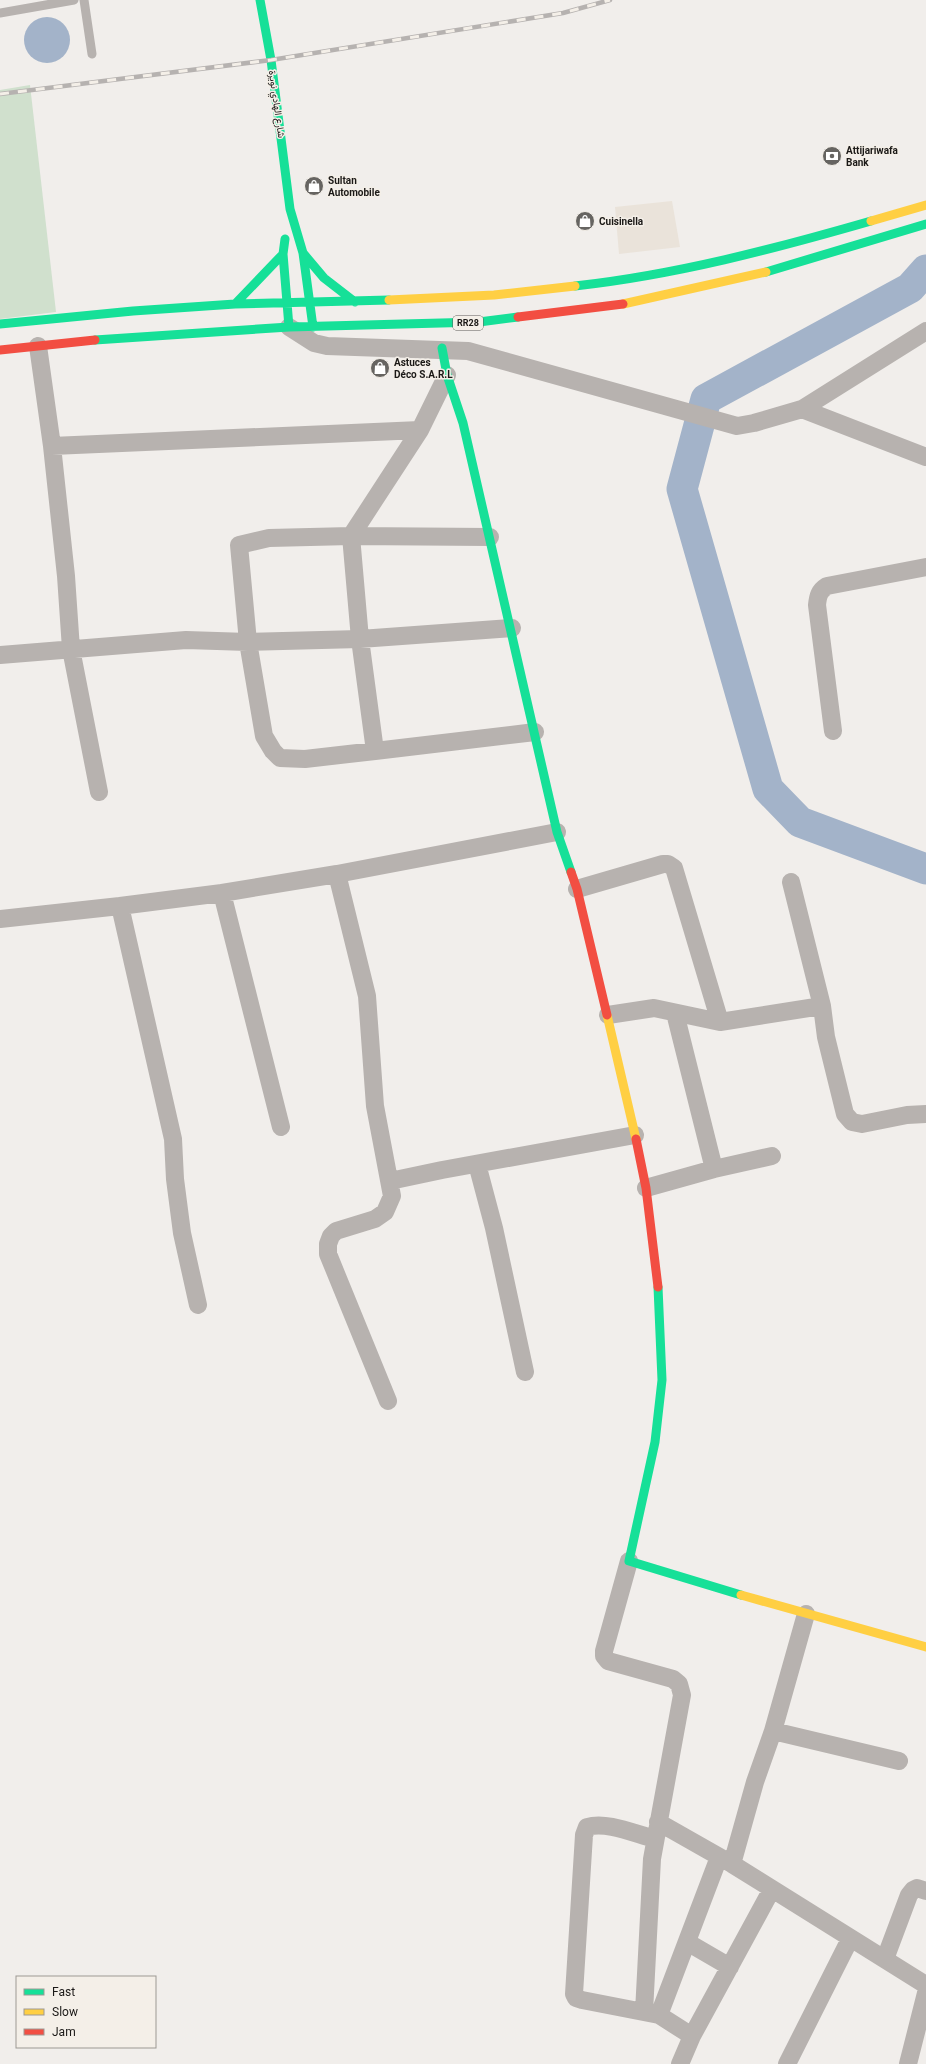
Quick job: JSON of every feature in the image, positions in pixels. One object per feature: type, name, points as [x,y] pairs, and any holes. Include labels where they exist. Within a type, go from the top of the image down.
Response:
[{"type":"main road","name":"شارع الهادي نويرة","points":[[260,0],[271,60],[290,209],[303,253],[311,333]]},
{"type":"main road","points":[[0,324],[133,311],[235,304],[309,301],[356,302],[494,295],[620,281],[771,250],[926,205]]},
{"type":"main road","name":"شارع الهادي نويرة","points":[[289,326],[283,254],[290,209]]},
{"type":"main road","name":"RR28","points":[[311,333],[479,322],[622,304],[776,270],[926,224]]},
{"type":"main road","points":[[303,253],[324,278],[356,302]]},
{"type":"main road","points":[[235,304],[283,254]]},
{"type":"main road","points":[[0,350],[135,336],[289,326]]},
{"type":"main road","points":[[442,348],[447,375],[463,422],[512,628],[557,832],[577,888],[608,1015],[646,1188],[658,1280],[662,1380],[655,1442],[629,1561],[806,1614],[926,1647]]},
{"type":"street","points":[[289,326],[311,333],[327,346],[442,348],[468,351],[737,426],[754,423],[802,409],[926,331]]},
{"type":"street","points":[[38,346],[52,446],[66,576],[71,648],[99,792]]},
{"type":"street","points":[[375,751],[360,639],[351,536],[420,430],[447,375]]},
{"type":"street","points":[[802,409],[926,457]]},
{"type":"street","points":[[52,446],[420,430]]},
{"type":"street","points":[[490,537],[351,536],[269,538],[239,545],[248,642],[264,736],[273,751],[280,758],[305,759],[535,732]]},
{"type":"street","points":[[833,731],[817,605],[821,590],[828,586],[926,567]]},
{"type":"street","points":[[0,655],[71,648],[186,640],[248,642],[360,639],[512,628]]},
{"type":"street","points":[[0,919],[222,893],[338,874],[557,832]]},
{"type":"street","points":[[577,888],[663,864],[668,864],[674,868],[720,1022]]},
{"type":"street","points":[[338,874],[367,996],[375,1106],[392,1196],[385,1212],[374,1219],[336,1231],[330,1236],[328,1254],[388,1401]]},
{"type":"street","points":[[792,882],[822,1006],[826,1037],[845,1114],[852,1122],[862,1124],[907,1115],[926,1114]]},
{"type":"street","points":[[222,893],[281,1127]]},
{"type":"street","points":[[120,906],[173,1139],[175,1179],[182,1233],[198,1305]]},
{"type":"street","points":[[608,1015],[654,1008],[720,1022],[822,1006]]},
{"type":"street","points":[[675,1012],[714,1169]]},
{"type":"street","points":[[390,1181],[635,1135]]},
{"type":"street","points":[[646,1188],[714,1169],[772,1156]]},
{"type":"street","points":[[477,1164],[494,1228],[525,1372]]},
{"type":"street","points":[[629,1561],[604,1651],[604,1656],[608,1661],[673,1679],[679,1684],[682,1694],[652,1859],[651,2014]]},
{"type":"street","points":[[651,2014],[726,1860],[773,1731],[806,1614]]},
{"type":"street","points":[[773,1731],[899,1761]]},
{"type":"street","points":[[692,2036],[651,2014],[576,1998],[574,1982],[584,1835],[587,1827],[594,1825],[656,1831],[726,1860],[850,1939],[926,1985]]},
{"type":"street","points":[[885,1959],[909,1895],[917,1888],[926,1891]]},
{"type":"street","points":[[680,2064],[692,2036],[772,1889]]},
{"type":"street","points":[[787,2064],[850,1939]]},
{"type":"street","points":[[687,1942],[730,1966]]},
{"type":"street","points":[[908,2064],[926,1993]]},
{"type":"lane","points":[[0,14],[74,0]]},
{"type":"lane","points":[[84,0],[92,54]]},
{"type":"shaded area","points":[[672,201],[680,247],[619,254],[615,207]]},
{"type":"green space","points":[[30,85],[56,312],[0,319],[0,90]]},
{"type":"water","points":[[52,17],[64,23],[69,31],[69,49],[64,57],[56,62],[42,63],[30,57],[25,49],[24,35],[30,23],[38,18]]},
{"type":"waterway","points":[[926,270],[910,288],[706,399],[682,489],[768,789],[800,822],[926,869]]},
{"type":"railway","points":[[0,94],[271,60],[563,13],[610,0]]},
{"type":"traffic: fast","points":[[260,0],[271,60],[290,209],[303,253],[313,327]]},
{"type":"traffic: fast","points":[[575,286],[650,275],[724,260],[871,221]]},
{"type":"traffic: fast","points":[[766,272],[926,224]]},
{"type":"traffic: fast","points":[[285,239],[283,254],[289,327]]},
{"type":"traffic: fast","points":[[303,253],[324,278],[355,302]]},
{"type":"traffic: fast","points":[[235,304],[283,254]]},
{"type":"traffic: fast","points":[[0,324],[133,311],[235,304],[389,300]]},
{"type":"traffic: fast","points":[[95,340],[289,327],[479,322],[518,317]]},
{"type":"traffic: fast","points":[[442,348],[447,375],[463,423],[557,832],[571,872]]},
{"type":"traffic: fast","points":[[658,1287],[662,1380],[655,1442],[629,1561],[741,1595]]},
{"type":"traffic: slow","points":[[871,221],[926,205]]},
{"type":"traffic: slow","points":[[623,304],[766,272]]},
{"type":"traffic: slow","points":[[389,300],[494,295],[575,286]]},
{"type":"traffic: slow","points":[[607,1015],[636,1139]]},
{"type":"traffic: slow","points":[[741,1595],[926,1647]]},
{"type":"traffic: jam","points":[[518,317],[623,304]]},
{"type":"traffic: jam","points":[[0,350],[95,340]]},
{"type":"traffic: jam","points":[[571,872],[577,889],[607,1015]]},
{"type":"traffic: jam","points":[[636,1139],[646,1188],[658,1287]]},
{"type":"place","name":"Attijariwafa Bank","points":[[832,156]]},
{"type":"place","name":"Sultan Automobile","points":[[314,186]]},
{"type":"place","name":"Cuisinella","points":[[585,221]]},
{"type":"place","name":"Astuces Déco S.A.R.L","points":[[380,368]]}]
